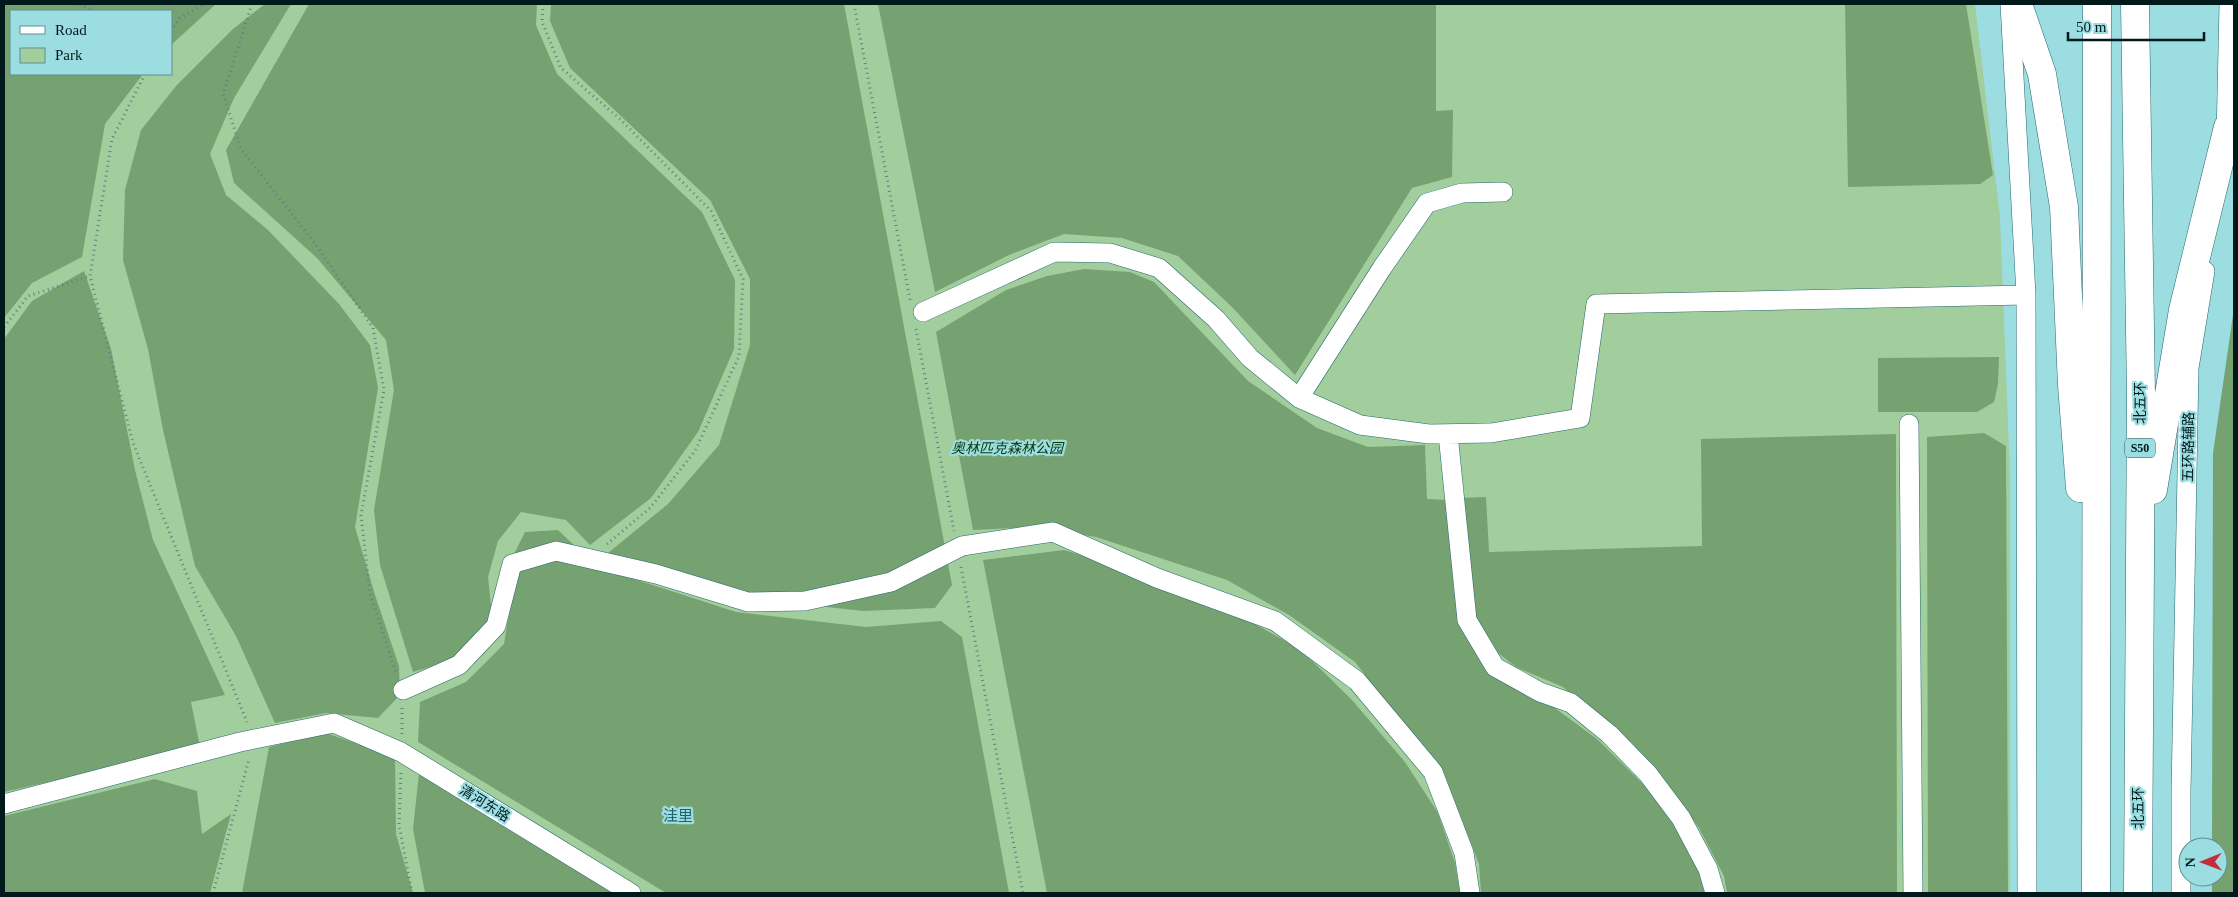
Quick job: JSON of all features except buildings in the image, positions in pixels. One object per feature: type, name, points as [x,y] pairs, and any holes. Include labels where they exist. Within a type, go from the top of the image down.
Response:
[{"type":"highway","points":[[2018,4],[2042,74],[2064,207],[2072,385],[2096,685]]},
{"type":"highway","points":[[2096,893],[2098,4]]},
{"type":"highway","name":"北五环","points":[[2135,4],[2140,395],[2138,893]]},
{"type":"highway","points":[[2140,558],[2165,426],[2183,310],[2228,127]]},
{"type":"street","points":[[2010,4],[2026,295],[2027,893]]},
{"type":"street","name":"五环路辅路","points":[[2181,893],[2181,782],[2189,368],[2228,127],[2229,4]]},
{"type":"street","points":[[1299,398],[1382,268],[1427,203],[1462,192],[1503,192]]},
{"type":"street","points":[[916,314],[1054,252],[1110,253],[1159,268],[1216,319],[1250,358],[1299,398],[1360,425],[1429,434],[1448,434],[1491,433],[1580,418],[1596,304],[2026,295]]},
{"type":"street","points":[[1909,424],[1913,893]]},
{"type":"street","points":[[1448,434],[1467,620],[1495,667],[1540,692],[1571,703],[1609,734],[1648,774],[1681,818],[1708,869],[1715,893]]},
{"type":"street","points":[[403,690],[459,664],[496,626],[512,564],[556,551],[656,574],[748,602],[805,601],[891,582],[957,548],[1053,532],[1157,578],[1274,621],[1357,681],[1433,772],[1464,854],[1470,893]]},
{"type":"street","name":"清河东路","points":[[254,740],[334,723],[401,752],[631,893]]},
{"type":"street","points":[[4,804],[254,740]]},
{"type":"path","points":[[80,4],[91,10]]},
{"type":"path","points":[[172,30],[180,18],[204,4]]},
{"type":"path","points":[[252,4],[223,94],[241,149],[314,242],[373,328],[384,390],[361,515],[370,594],[403,690],[399,825],[412,893]]},
{"type":"path","points":[[543,4],[542,22],[561,68],[621,120],[711,211],[743,279],[739,356],[695,451],[650,508],[588,558]]},
{"type":"path","points":[[854,4],[916,314],[957,548],[1023,893]]},
{"type":"path","points":[[144,75],[112,139],[90,276],[132,443],[254,740],[213,893]]},
{"type":"path","points":[[4,327],[28,296],[90,276]]},
{"type":"green space","name":"奥林匹克森林公园","points":[[4,4],[1975,4],[2000,217],[2010,475],[2010,893],[4,893]]},
{"type":"green space","points":[[4,4],[216,4],[172,44],[172,10],[10,10],[10,75],[142,75],[105,124],[82,257],[32,283],[4,318]]},
{"type":"green space","points":[[265,4],[291,4],[234,98],[210,154],[226,195],[268,230],[339,304],[370,345],[378,388],[355,527],[399,666],[400,695],[378,718],[326,713],[275,723],[236,636],[195,566],[163,430],[148,349],[123,260],[125,190],[141,130],[176,86],[233,29]]},
{"type":"green space","points":[[309,4],[537,4],[536,25],[557,74],[702,212],[735,280],[734,349],[698,432],[651,498],[590,545],[566,520],[521,512],[498,541],[488,577],[492,615],[459,658],[413,672],[380,565],[374,510],[394,390],[386,340],[317,258],[234,183],[226,150]]},
{"type":"green space","points":[[551,4],[844,4],[952,585],[935,608],[863,611],[755,599],[608,553],[668,504],[719,445],[750,345],[750,279],[710,200],[570,68],[550,21]]},
{"type":"green space","points":[[878,4],[1436,4],[1436,111],[1453,110],[1452,177],[1412,188],[1295,375],[1233,308],[1178,256],[1122,238],[1064,234],[1009,255],[935,292]]},
{"type":"green space","points":[[1845,4],[1966,4],[1993,175],[1980,184],[1848,187]]},
{"type":"green space","points":[[1084,269],[1130,272],[1154,282],[1248,381],[1317,428],[1368,447],[1425,445],[1427,499],[1448,500],[1454,592],[1465,635],[1488,671],[1548,703],[1597,739],[1647,788],[1696,855],[1712,893],[1481,893],[1479,864],[1459,813],[1420,746],[1355,662],[1289,615],[1227,580],[1096,537],[1036,527],[973,530],[936,332],[1006,290],[1047,276]]},
{"type":"green space","points":[[84,271],[111,349],[135,470],[153,540],[225,695],[191,702],[200,747],[4,792],[4,339],[32,301]]},
{"type":"green space","points":[[2234,308],[2234,893],[2212,893],[2212,887],[2228,887],[2228,837],[2212,837],[2213,453]]},
{"type":"green space","points":[[1999,357],[1998,384],[1994,402],[1977,412],[1878,412],[1878,358]]},
{"type":"green space","points":[[1984,433],[2006,446],[2008,893],[1928,893],[1927,437]]},
{"type":"green space","points":[[1896,434],[1897,893],[1727,893],[1724,876],[1699,828],[1646,760],[1563,687],[1516,667],[1498,653],[1475,616],[1460,498],[1486,497],[1489,552],[1702,546],[1701,439]]},
{"type":"green space","points":[[558,530],[597,567],[736,612],[866,627],[941,621],[962,637],[1009,893],[666,893],[418,742],[420,702],[466,682],[504,644],[511,601],[510,562],[525,532]]},
{"type":"green space","points":[[1064,550],[1125,568],[1242,617],[1300,649],[1352,700],[1405,762],[1438,813],[1455,863],[1460,893],[1047,893],[983,560]]},
{"type":"green space","points":[[326,733],[395,757],[396,834],[413,893],[242,893],[269,747]]},
{"type":"green space","points":[[419,773],[619,893],[425,893],[413,829]]},
{"type":"green space","points":[[155,779],[197,791],[202,834],[231,814],[210,893],[4,893],[4,816]]},
{"type":"district","name":"洼里","points":[[678,816]]}]
